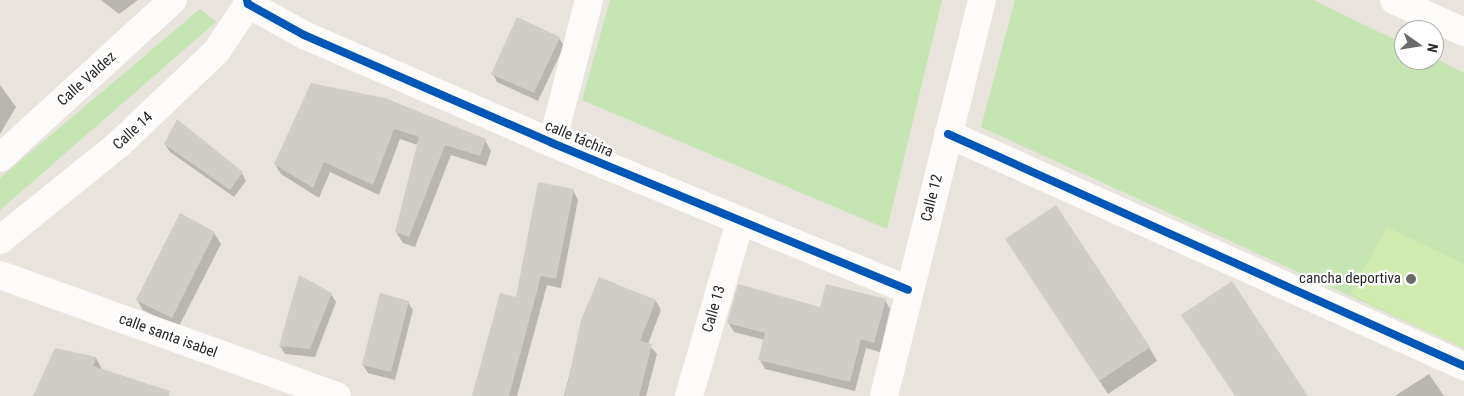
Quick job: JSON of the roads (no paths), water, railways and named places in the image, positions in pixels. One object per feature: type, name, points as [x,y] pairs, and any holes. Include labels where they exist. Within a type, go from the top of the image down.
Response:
[{"type":"street","name":"Calle Valdez","points":[[0,158],[173,0]]},
{"type":"street","points":[[552,143],[589,0]]},
{"type":"street","name":"Calle 12","points":[[884,396],[908,290],[982,0]]},
{"type":"street","points":[[1394,0],[1464,32]]},
{"type":"street","name":"calle táchira","points":[[247,2],[304,34],[552,143],[908,290]]},
{"type":"street","name":"Calle 14","points":[[0,240],[120,143],[216,52],[247,2]]},
{"type":"street","points":[[948,134],[1464,366]]},
{"type":"street","name":"Calle 13","points":[[689,396],[740,222]]},
{"type":"street","name":"calle santa isabel","points":[[0,275],[337,396]]},
{"type":"place","name":"cancha deportiva","points":[[1411,279]]}]
